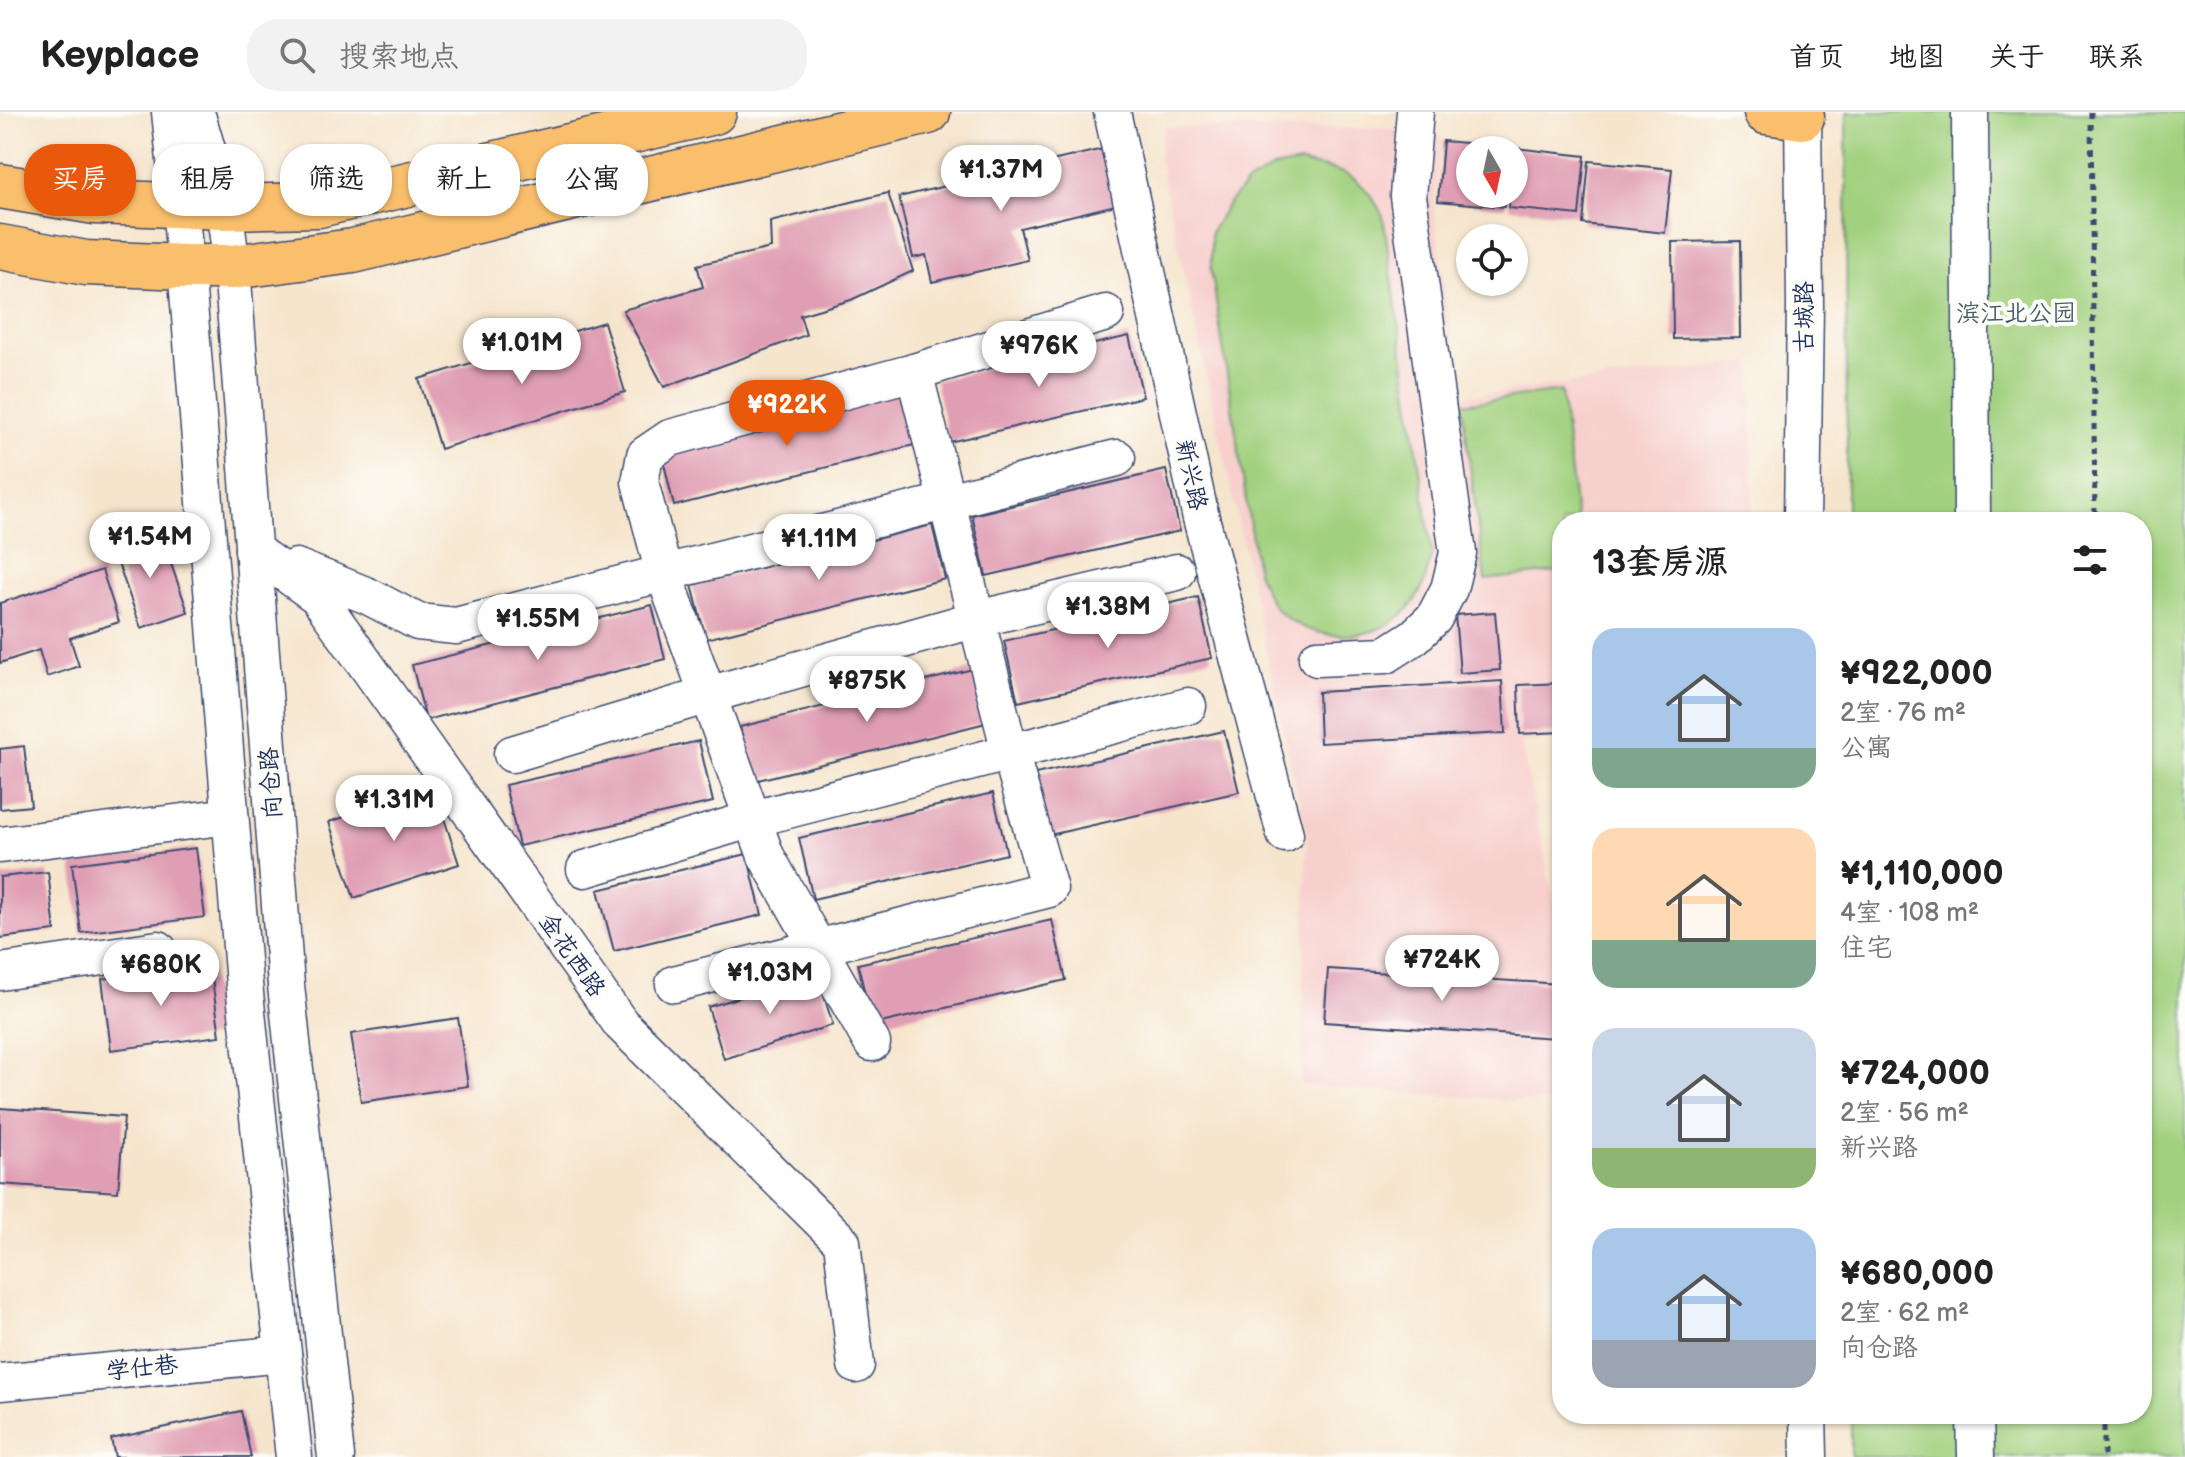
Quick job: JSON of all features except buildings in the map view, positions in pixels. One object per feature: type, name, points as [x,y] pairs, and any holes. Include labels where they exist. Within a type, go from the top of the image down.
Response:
[{"type":"main road","points":[[264,206],[319,205],[714,112]]},
{"type":"main road","points":[[0,247],[86,263],[186,267],[232,267],[353,251],[928,112]]},
{"type":"main road","points":[[0,186],[95,202],[152,205]]},
{"type":"street","name":"向仓路","points":[[170,112],[173,144]]},
{"type":"street","name":"向仓路","points":[[196,112],[205,144]]},
{"type":"street","name":"新兴路","points":[[1112,112],[1201,518],[1285,834]]},
{"type":"street","points":[[1317,658],[1386,655],[1414,637],[1434,618],[1449,589],[1458,553],[1408,196],[1415,112]]},
{"type":"street","points":[[1970,112],[1972,512]]},
{"type":"street","name":"古城路","points":[[1790,114],[1805,305],[1802,512]]},
{"type":"street","name":"向仓路","points":[[179,216],[186,267],[244,984],[294,1457]]},
{"type":"street","name":"向仓路","points":[[225,216],[232,267],[286,985],[336,1457]]},
{"type":"street","points":[[872,1043],[766,856],[664,574],[640,482],[645,455],[670,438],[914,372],[1106,313]]},
{"type":"street","points":[[674,984],[1049,889],[1010,752],[914,372]]},
{"type":"street","points":[[253,550],[368,596],[418,622],[456,626],[1117,458]]},
{"type":"street","name":"金花西路","points":[[253,550],[318,597],[621,1024],[842,1242],[856,1365]]},
{"type":"street","points":[[512,754],[977,619],[1177,572]]},
{"type":"street","points":[[585,869],[753,819],[1188,706]]},
{"type":"street","points":[[0,845],[230,816]]},
{"type":"street","points":[[0,972],[158,949]]},
{"type":"street","name":"学仕巷","points":[[0,1382],[283,1354]]},
{"type":"street","points":[[1808,1424],[1809,1457]]},
{"type":"street","points":[[1975,1424],[1976,1457]]},
{"type":"path","points":[[2091,112],[2095,512]]},
{"type":"path","points":[[2104,1424],[2104,1457]]},
{"type":"shaded area","points":[[1164,127],[1389,129],[1441,136],[1434,207],[1459,397],[1752,362],[1753,512],[1552,512],[1552,740],[1521,742],[1552,891],[1552,1103],[1301,1085],[1307,838],[1159,158]]},
{"type":"green space","name":"滨江北公园","points":[[1846,112],[2185,112],[2185,1457],[1851,1457],[1851,1424],[2152,1424],[2152,512],[1847,512]]},
{"type":"green space","points":[[1300,163],[1350,176],[1367,191],[1383,216],[1432,553],[1421,590],[1408,609],[1380,628],[1347,635],[1313,631],[1283,615],[1270,601],[1257,572],[1211,268],[1211,232],[1227,205],[1246,184],[1273,168]]},
{"type":"green space","points":[[1561,391],[1576,512],[1552,512],[1552,572],[1485,580],[1462,404]]}]
